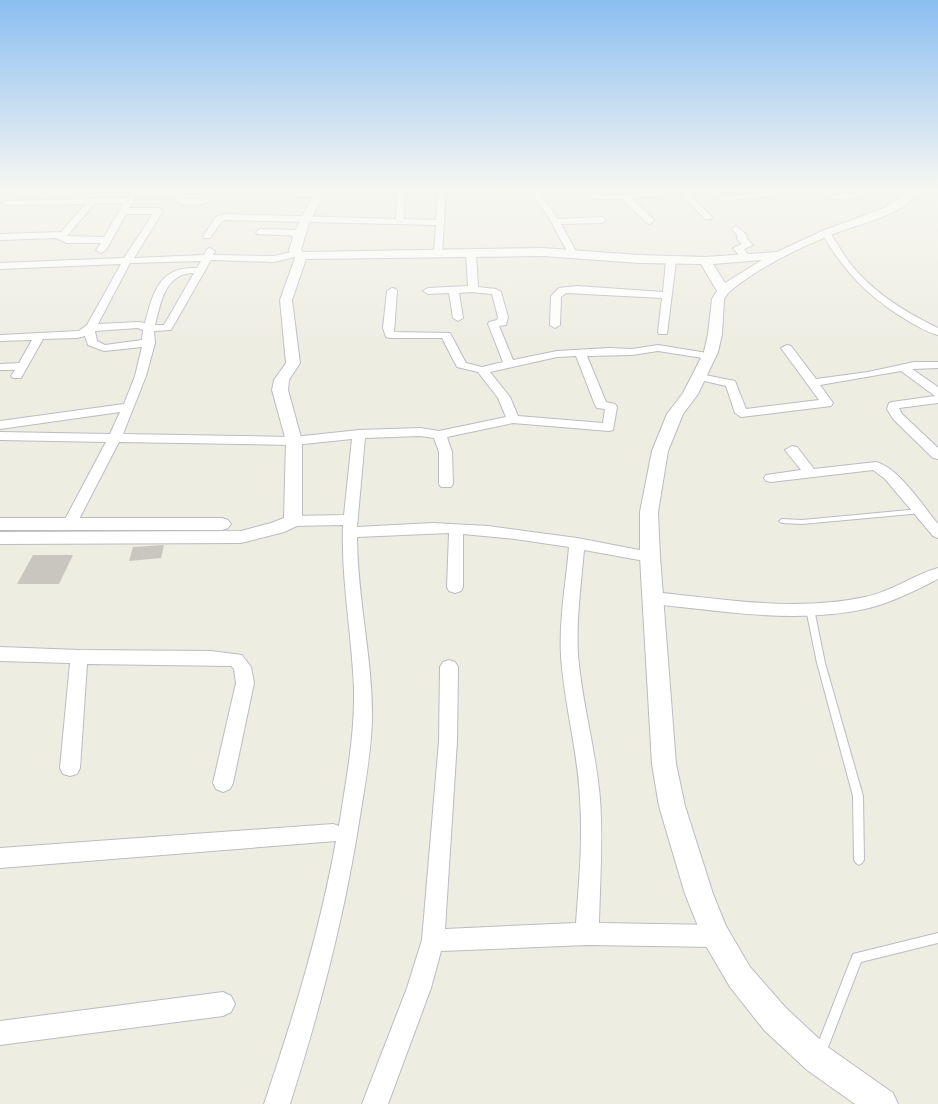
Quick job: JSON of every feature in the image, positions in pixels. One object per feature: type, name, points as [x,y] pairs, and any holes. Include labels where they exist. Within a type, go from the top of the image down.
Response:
[{"type":"street","points":[[101,250],[105,243]]},
{"type":"street","points":[[139,243],[89,328],[92,343],[104,348],[149,342]]},
{"type":"street","points":[[297,243],[294,248],[299,255]]},
{"type":"street","points":[[439,253],[440,243]]},
{"type":"street","points":[[567,243],[572,253]]},
{"type":"street","points":[[746,243],[748,245],[738,248],[746,258]]},
{"type":"street","points":[[806,243],[779,255],[731,284],[723,291],[718,299],[715,334],[709,356],[700,377],[690,394],[675,414],[660,451],[649,512],[650,557],[664,764],[670,799],[699,894],[716,936],[740,977],[775,1019],[818,1059],[882,1104]]},
{"type":"street","points":[[832,243],[844,263],[868,289],[902,314],[938,332]]},
{"type":"street","points":[[471,253],[475,284],[471,289]]},
{"type":"street","points":[[0,266],[127,261],[209,254],[274,259],[299,255],[572,253],[671,261],[705,261],[779,255]]},
{"type":"street","points":[[0,338],[77,335],[89,328],[139,325],[149,328],[167,328],[209,254]]},
{"type":"street","points":[[285,524],[294,441],[280,390],[280,381],[291,368],[293,363],[286,300],[299,255]]},
{"type":"street","points":[[663,332],[671,261]]},
{"type":"street","points":[[705,261],[723,291]]},
{"type":"street","points":[[70,523],[113,439],[142,373],[149,342],[149,328],[154,305],[169,277],[185,270],[200,271]]},
{"type":"street","points":[[428,291],[471,289],[496,292],[503,317],[502,323],[492,324],[509,363]]},
{"type":"street","points":[[555,325],[556,296],[563,290],[577,289],[667,294]]},
{"type":"street","points":[[454,290],[458,318]]},
{"type":"street","points":[[392,291],[388,328],[390,335],[446,334],[461,365],[482,370],[556,354],[609,351],[632,352],[658,348],[709,356]]},
{"type":"street","points":[[17,376],[39,336]]},
{"type":"street","points":[[700,377],[731,383],[741,413],[827,403],[787,348]]},
{"type":"street","points":[[0,436],[294,441],[359,434],[420,432],[439,434],[513,419],[609,427],[611,407],[601,405],[580,353]]},
{"type":"street","points":[[813,383],[868,375],[914,365],[938,365]]},
{"type":"street","points":[[0,367],[23,366]]},
{"type":"street","points":[[902,368],[938,393]]},
{"type":"street","points":[[482,370],[504,397],[513,419]]},
{"type":"street","points":[[938,399],[896,405],[893,406],[892,409],[897,416],[938,455]]},
{"type":"street","points":[[0,425],[128,407]]},
{"type":"street","points":[[277,1104],[312,989],[334,903],[348,832],[360,756],[363,711],[362,672],[351,562],[351,526],[359,434]]},
{"type":"street","points":[[439,434],[444,447],[446,484]]},
{"type":"street","points":[[792,450],[811,474]]},
{"type":"street","points":[[771,478],[876,466],[890,476],[938,533]]},
{"type":"street","points":[[0,524],[285,524],[432,528],[577,543],[650,557]]},
{"type":"street","points":[[0,538],[242,537],[285,524]]},
{"type":"street","points":[[455,587],[456,530]]},
{"type":"street","points":[[577,543],[570,617],[570,655],[574,690],[585,747],[590,797],[587,934]]},
{"type":"street","points":[[653,598],[704,603],[810,609],[841,608],[866,603],[896,593],[938,573]]},
{"type":"street","points":[[0,654],[79,657],[211,658],[236,660],[242,667],[245,683],[222,783]]},
{"type":"street","points":[[70,768],[79,657]]},
{"type":"street","points":[[375,1104],[419,988],[433,940],[448,741],[449,667]]},
{"type":"street","points":[[0,858],[333,833]]},
{"type":"street","points":[[433,940],[520,938],[587,934],[716,936]]},
{"type":"street","points":[[0,1034],[222,1004]]},
{"type":"lane","points":[[782,521],[802,522],[920,511]]},
{"type":"lane","points":[[810,609],[821,663],[858,796],[859,860]]},
{"type":"lane","points":[[818,1059],[857,958],[938,938]]},
{"type":"building","points":[[164,545],[161,558],[129,561],[133,547]]},
{"type":"building","points":[[33,555],[73,555],[59,584],[17,584]]}]
